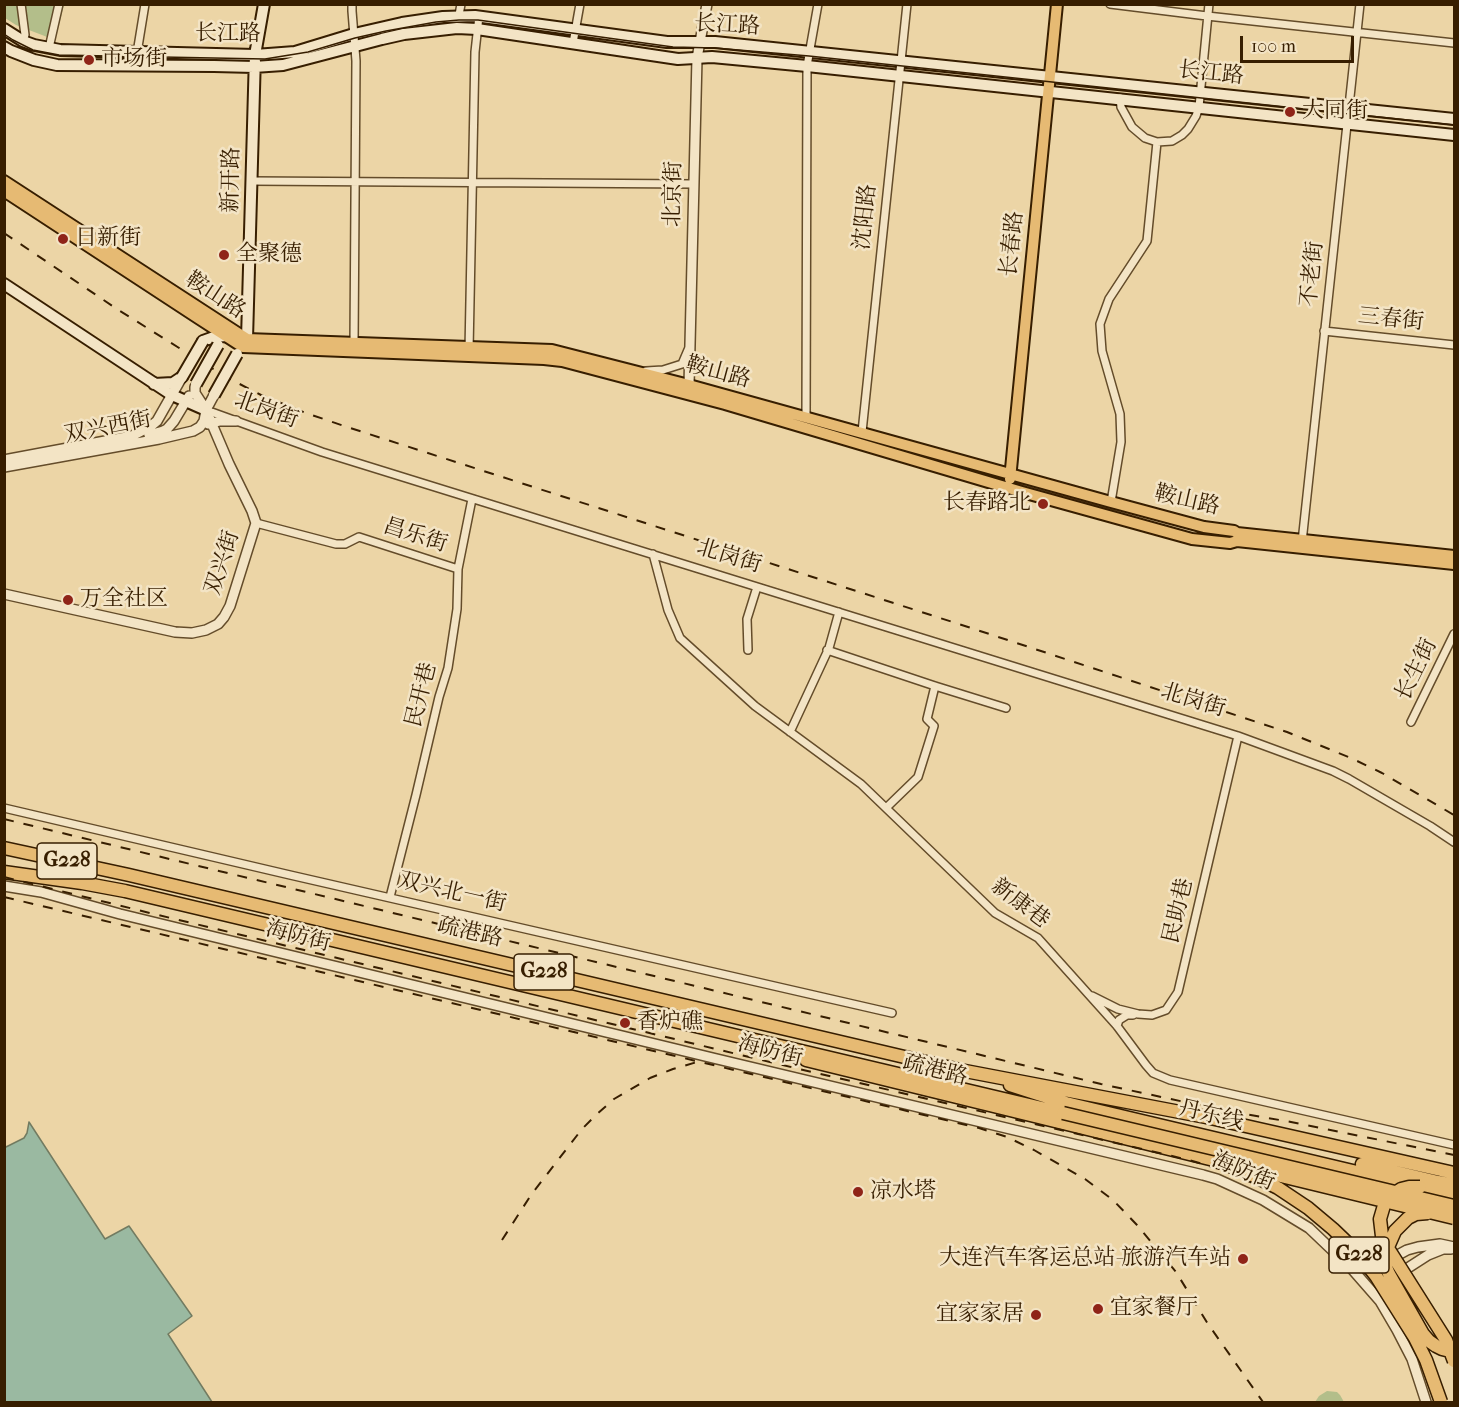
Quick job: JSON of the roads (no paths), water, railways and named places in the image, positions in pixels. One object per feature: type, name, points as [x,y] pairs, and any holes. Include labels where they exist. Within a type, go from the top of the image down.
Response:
[{"type":"highway","name":"疏港路","points":[[4,848],[129,874],[960,1070]]},
{"type":"highway","name":"疏港路","points":[[4,872],[125,891],[573,997],[1062,1118],[1218,1161]]},
{"type":"highway","points":[[960,1070],[1069,1090],[1126,1110],[1205,1122],[1455,1173]]},
{"type":"highway","name":"丹东线","points":[[960,1070],[1066,1103],[1455,1195]]},
{"type":"highway","points":[[1062,1118],[1455,1206]]},
{"type":"highway","points":[[1205,1122],[1427,1180],[1455,1185]]},
{"type":"highway","points":[[1218,1161],[1455,1218]]},
{"type":"highway","name":"丹东线","points":[[1218,1161],[1278,1188],[1308,1208],[1357,1252],[1376,1276],[1415,1338],[1426,1360],[1441,1402]]},
{"type":"highway","points":[[1420,1187],[1401,1189],[1390,1196],[1380,1219],[1382,1236],[1446,1340],[1455,1361]]},
{"type":"highway","points":[[1436,1213],[1416,1214],[1401,1224],[1391,1238],[1386,1267],[1423,1334],[1436,1346],[1455,1352]]},
{"type":"main road","name":"新开路","points":[[242,346],[248,307],[254,67],[264,4]]},
{"type":"main road","name":"长春路","points":[[1009,488],[1056,4]]},
{"type":"main road","name":"长江路","points":[[4,47],[34,60],[57,65],[254,67],[283,65],[402,23],[460,10],[479,16],[667,42],[715,42],[1455,119]]},
{"type":"main road","name":"长江路","points":[[4,29],[34,45],[76,51],[255,55],[295,52],[355,40],[382,39],[428,31],[457,28],[477,29],[678,59],[712,57],[807,66],[1455,135]]},
{"type":"main road","name":"鞍山路","points":[[4,181],[229,333],[242,346],[469,352],[552,351],[689,385],[1204,527],[1302,544],[1455,564]]},
{"type":"main road","name":"鞍山路","points":[[4,191],[198,318],[202,325],[203,341]]},
{"type":"main road","name":"北岗街","points":[[4,284],[154,384],[206,410]]},
{"type":"main road","points":[[196,386],[218,345],[244,318],[248,307]]},
{"type":"main road","points":[[198,318],[229,333]]},
{"type":"main road","points":[[154,384],[173,383],[182,377],[203,341],[229,333]]},
{"type":"main road","name":"鞍山路","points":[[242,346],[354,343],[562,361],[725,404],[1009,488],[1192,538],[1230,543],[1237,541],[1302,544],[1455,556]]},
{"type":"main road","points":[[214,395],[242,346]]},
{"type":"street","points":[[21,4],[26,35],[23,41]]},
{"type":"street","points":[[49,48],[59,4]]},
{"type":"street","points":[[137,53],[145,4]]},
{"type":"street","points":[[352,4],[355,40],[354,343]]},
{"type":"street","points":[[573,43],[580,4]]},
{"type":"street","name":"北京街","points":[[689,385],[697,58],[707,4]]},
{"type":"street","points":[[806,417],[807,66],[818,4]]},
{"type":"street","name":"沈阳路","points":[[862,432],[907,4]]},
{"type":"street","points":[[1110,4],[1455,43]]},
{"type":"street","points":[[1120,98],[1121,107],[1131,127],[1145,138],[1156,142],[1172,141],[1188,129],[1199,107],[1209,4]]},
{"type":"street","name":"不老街","points":[[1302,544],[1360,4]]},
{"type":"street","points":[[469,352],[475,52],[479,16]]},
{"type":"street","points":[[1111,502],[1120,442],[1120,414],[1102,351],[1100,324],[1109,299],[1147,241],[1156,142]]},
{"type":"street","points":[[251,181],[694,184]]},
{"type":"street","name":"三春街","points":[[1324,331],[1455,345]]},
{"type":"street","points":[[636,372],[663,370],[682,364],[690,345]]},
{"type":"street","points":[[182,377],[187,400]]},
{"type":"street","name":"双兴西街","points":[[4,460],[132,436],[157,421],[182,377]]},
{"type":"street","points":[[132,436],[154,434],[167,429],[196,386]]},
{"type":"street","name":"双兴街","points":[[4,594],[175,632],[192,633],[218,624],[230,606],[256,524],[206,410],[195,393],[196,386]]},
{"type":"street","points":[[200,427],[214,395]]},
{"type":"street","name":"北岗街","points":[[206,410],[322,452],[1238,736],[1333,771],[1455,842]]},
{"type":"street","points":[[159,439],[171,431],[174,421]]},
{"type":"street","name":"双兴西街","points":[[4,467],[159,439],[193,431],[220,421],[236,421]]},
{"type":"street","name":"民开巷","points":[[390,897],[448,668],[457,609],[458,569],[472,499]]},
{"type":"street","name":"昌乐街","points":[[256,524],[336,544],[345,544],[359,537],[458,569]]},
{"type":"street","name":"新康巷","points":[[653,554],[668,610],[680,638],[755,706],[861,784],[995,913],[1038,938],[1117,1026],[1153,1073],[1161,1077],[1455,1145]]},
{"type":"street","points":[[748,650],[747,619],[757,587]]},
{"type":"street","points":[[790,732],[827,650],[839,612]]},
{"type":"street","name":"长生街","points":[[1411,722],[1455,634]]},
{"type":"street","points":[[827,650],[1006,708]]},
{"type":"street","points":[[886,808],[918,777],[934,726],[927,719],[935,686]]},
{"type":"street","name":"民助巷","points":[[1088,994],[1118,1010],[1152,1015],[1166,1010],[1178,992],[1238,736]]},
{"type":"street","name":"双兴北一街","points":[[4,808],[892,1013]]},
{"type":"street","name":"海防街","points":[[4,886],[41,892],[120,914],[717,1059],[1203,1174],[1263,1200],[1309,1228],[1352,1269],[1380,1301],[1397,1330],[1412,1359],[1426,1402]]},
{"type":"street","points":[[1117,1026],[1119,1020],[1127,1015],[1138,1014]]},
{"type":"street","points":[[1352,1269],[1374,1268],[1407,1250],[1418,1247],[1440,1244],[1455,1247]]},
{"type":"street","points":[[1380,1301],[1387,1281],[1428,1255],[1455,1247]]},
{"type":"tram line","points":[[4,34],[33,50],[59,55],[265,59],[308,52],[386,31],[436,22],[478,20],[673,47],[809,56],[1454,125]]},
{"type":"railway","points":[[4,233],[117,309],[203,363],[261,395],[344,426],[1287,732],[1382,773],[1454,815]]},
{"type":"railway","points":[[4,819],[1101,1084],[1454,1155]]},
{"type":"railway","points":[[4,877],[795,1068],[1189,1160],[1226,1171],[1279,1195],[1307,1213],[1338,1237],[1378,1274],[1394,1295],[1415,1332],[1439,1402]]},
{"type":"railway","points":[[4,897],[979,1128],[1007,1137],[1085,1179],[1113,1200],[1176,1272],[1208,1324],[1263,1402]]},
{"type":"railway","points":[[502,1240],[531,1195],[582,1129],[596,1115],[614,1099],[650,1078],[697,1062]]},
{"type":"place","name":"市场街","points":[[89,60]]},
{"type":"place","name":"大同街","points":[[1290,112]]},
{"type":"place","name":"日新街","points":[[63,239]]},
{"type":"place","name":"全聚德","points":[[224,255]]},
{"type":"place","name":"长春路北","points":[[1043,504]]},
{"type":"place","name":"万全社区","points":[[68,600]]},
{"type":"place","name":"香炉礁","points":[[625,1023]]},
{"type":"place","name":"凉水塔","points":[[858,1192]]},
{"type":"place","name":"大连汽车客运总站-旅游汽车站","points":[[1243,1259]]},
{"type":"place","name":"宜家餐厅","points":[[1098,1309]]},
{"type":"place","name":"宜家家居","points":[[1036,1315]]}]
